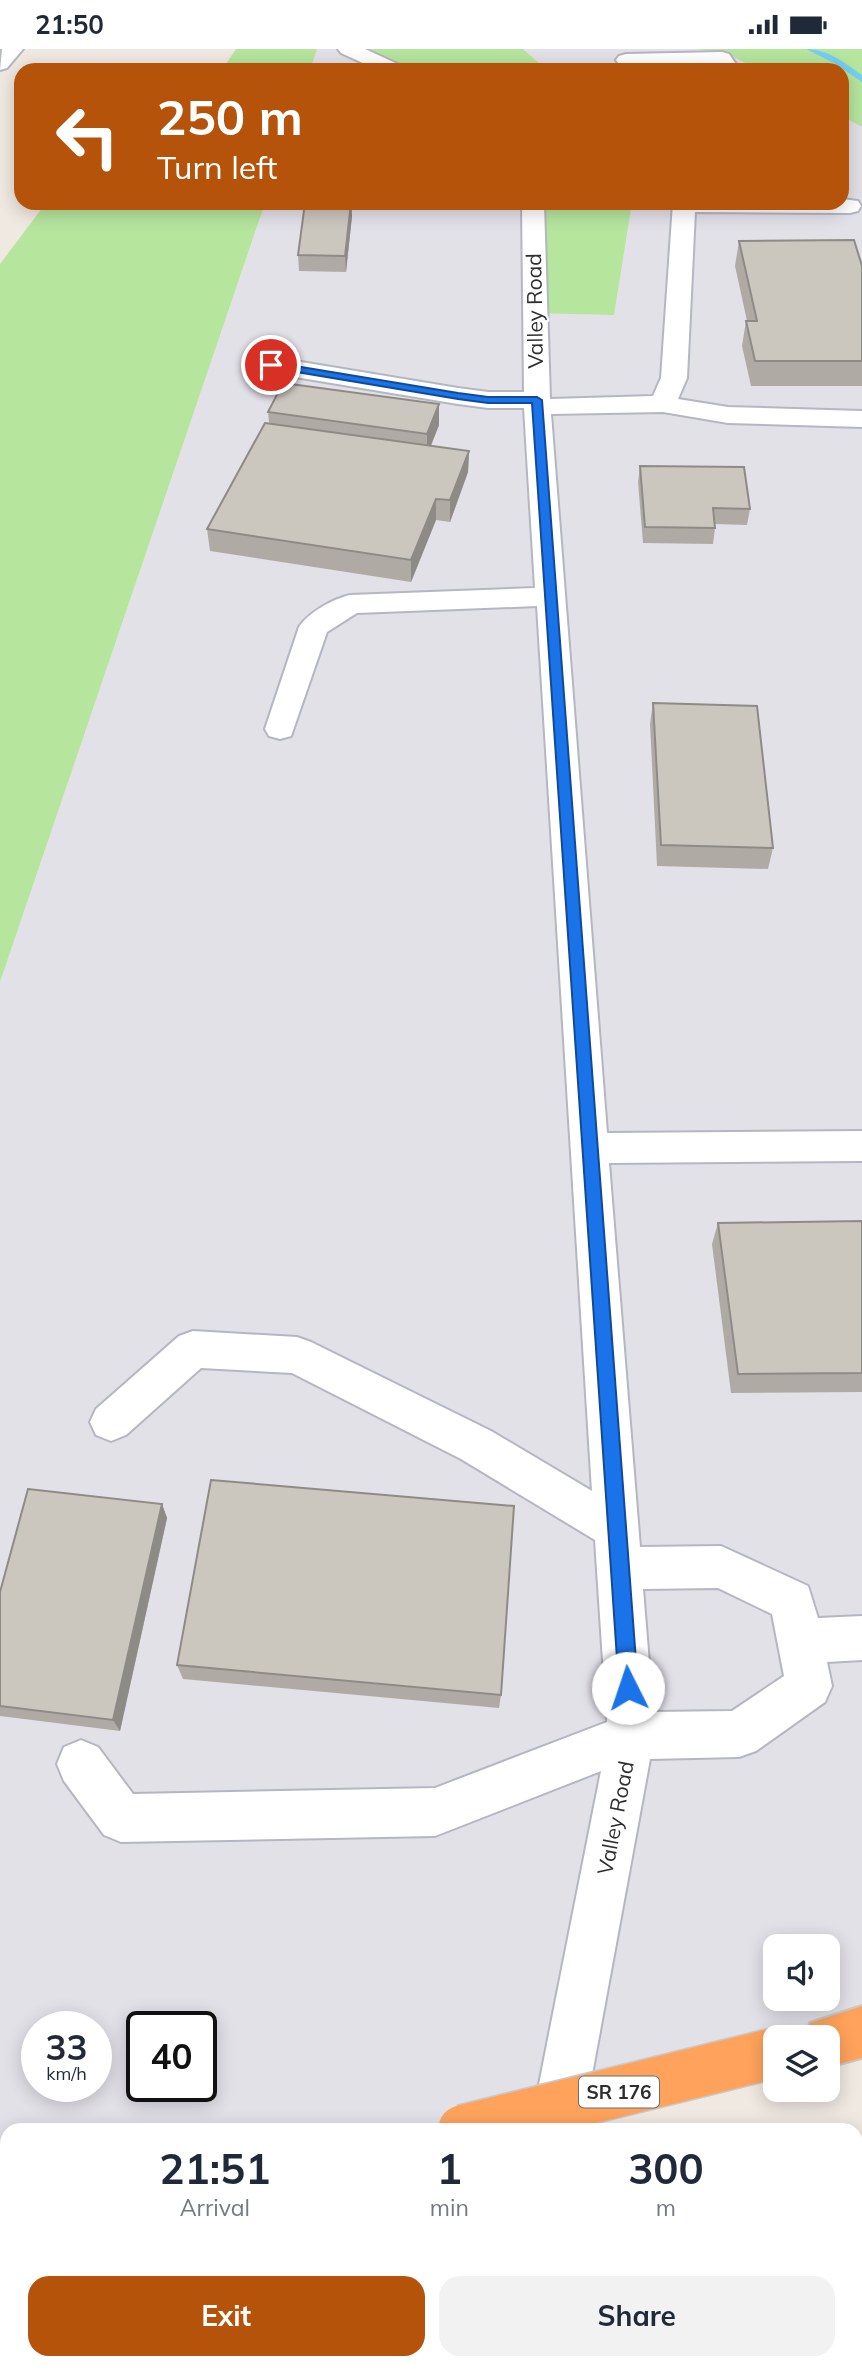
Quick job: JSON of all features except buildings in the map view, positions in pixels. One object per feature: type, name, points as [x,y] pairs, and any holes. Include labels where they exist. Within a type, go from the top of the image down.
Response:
[{"type":"highway","points":[[840,2038],[862,2032]]},
{"type":"highway","name":"SR 176","points":[[491,2123],[763,2056]]},
{"type":"street","points":[[0,64],[13,49]]},
{"type":"street","points":[[348,49],[379,63]]},
{"type":"street","points":[[626,60],[722,58],[725,63]]},
{"type":"street","name":"Valley Road","points":[[533,210],[537,404],[631,1736],[557,2123]]},
{"type":"street","points":[[663,404],[674,378],[685,210]]},
{"type":"street","points":[[271,365],[468,398],[537,404],[663,404],[728,415],[862,419]]},
{"type":"street","points":[[280,730],[314,627],[350,604],[551,596]]},
{"type":"street","points":[[591,1148],[862,1146]]},
{"type":"street","points":[[81,1764],[121,1818],[435,1812],[631,1736],[739,1734],[809,1686],[792,1601],[721,1567],[619,1548],[476,1445],[297,1355],[193,1349],[111,1422]]},
{"type":"street","points":[[800,1641],[862,1638]]},
{"type":"shaded area","points":[[317,49],[348,49],[379,63],[312,63]]},
{"type":"shaded area","points":[[523,49],[694,49],[725,52],[745,63],[539,63]]},
{"type":"shaded area","points":[[849,120],[862,127],[862,2032],[840,2038],[840,2025],[763,2025],[763,2041],[486,2123],[0,2123],[0,982],[263,210],[538,210],[614,315],[631,210],[849,210]]},
{"type":"green space","points":[[236,49],[317,49],[312,63],[227,63]]},
{"type":"green space","points":[[348,49],[523,49],[539,63],[379,63]]},
{"type":"green space","points":[[694,49],[862,49],[862,127],[849,120],[849,63],[745,63],[725,52]]},
{"type":"green space","points":[[41,210],[263,210],[0,982],[0,264]]},
{"type":"green space","points":[[533,210],[631,210],[614,315],[535,313]]},
{"type":"waterway","points":[[810,49],[840,63]]},
{"type":"waterway","points":[[849,70],[862,79]]},
{"type":"route","points":[[271,365],[488,400],[537,400],[628,1688]]}]
